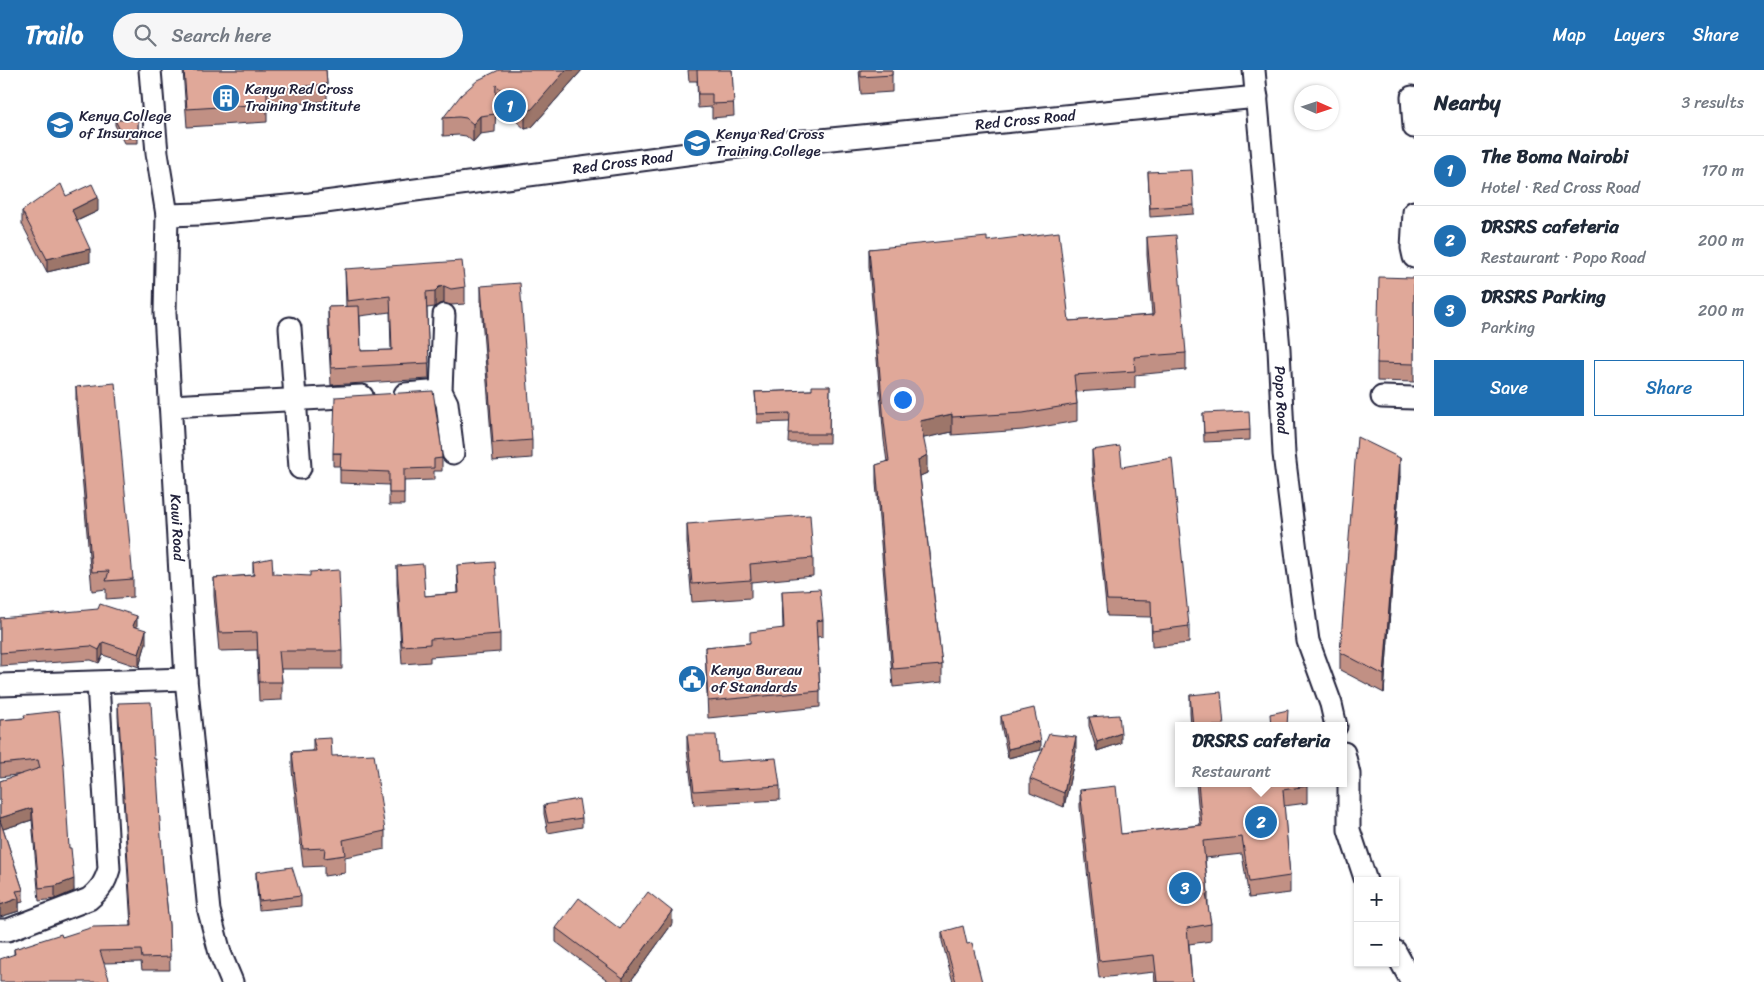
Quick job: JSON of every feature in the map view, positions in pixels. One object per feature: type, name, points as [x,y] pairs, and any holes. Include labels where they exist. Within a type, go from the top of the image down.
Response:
[{"type":"street","name":"Kawi Road","points":[[150,70],[157,153],[167,215],[165,313],[186,679],[209,911],[220,953],[232,982]]},
{"type":"street","name":"Popo Road","points":[[1254,70],[1279,349],[1284,454],[1298,567],[1308,641],[1331,704],[1335,722]]},
{"type":"street","name":"Red Cross Road","points":[[167,215],[200,214],[310,204],[770,143],[831,139],[1257,97]]},
{"type":"street","points":[[1412,97],[1414,127]]},
{"type":"street","points":[[1414,212],[1412,248],[1414,257]]},
{"type":"street","points":[[444,315],[441,391],[447,402],[452,453]]},
{"type":"street","points":[[290,328],[300,468]]},
{"type":"street","points":[[170,406],[441,391]]},
{"type":"street","points":[[1382,396],[1414,398]]},
{"type":"street","points":[[0,686],[186,679]]},
{"type":"street","points":[[0,930],[8,930],[89,899],[100,891],[106,882],[109,869],[98,683]]},
{"type":"street","points":[[1347,766],[1349,774],[1349,830],[1365,877]]},
{"type":"street","points":[[1399,958],[1412,982]]},
{"type":"building","name":"Kenya Red Cross Training Institute","points":[[184,70],[326,70],[327,84],[267,90],[267,104],[187,109]]},
{"type":"building","points":[[499,70],[566,70],[532,109],[525,111],[496,85],[495,114],[480,116],[473,124],[466,118],[443,118],[461,95],[478,80]]},
{"type":"building","points":[[697,70],[732,70],[734,103],[712,104],[712,94],[698,94]]},
{"type":"building","points":[[861,70],[892,70],[892,75],[861,77]]},
{"type":"building","points":[[115,120],[138,120],[138,138],[124,138]]},
{"type":"building","points":[[1192,170],[1194,205],[1150,208],[1148,172]]},
{"type":"building","points":[[61,184],[66,196],[92,184],[98,197],[72,210],[90,249],[47,259],[22,211]]},
{"type":"building","points":[[1059,232],[1069,321],[1154,315],[1147,237],[1176,235],[1186,353],[1134,357],[1135,371],[1074,375],[1077,404],[1023,413],[952,417],[952,414],[920,421],[927,455],[918,460],[942,665],[893,669],[876,465],[889,461],[869,249],[987,237],[987,241]]},
{"type":"building","points":[[462,261],[465,287],[451,289],[444,286],[439,287],[435,291],[426,292],[429,363],[331,368],[328,307],[359,306],[361,351],[392,350],[390,296],[347,301],[345,269]]},
{"type":"building","points":[[1379,277],[1414,278],[1414,364],[1377,363]]},
{"type":"building","points":[[520,283],[532,440],[493,443],[481,286]]},
{"type":"building","points":[[115,383],[133,579],[106,581],[109,571],[92,572],[76,387]]},
{"type":"building","points":[[812,386],[830,386],[829,434],[789,434],[790,413],[757,414],[755,392],[812,390]]},
{"type":"building","points":[[433,391],[442,458],[434,459],[434,468],[404,469],[404,493],[389,493],[389,472],[340,470],[341,453],[333,453],[335,397]]},
{"type":"building","points":[[1249,411],[1250,430],[1204,433],[1203,413]]},
{"type":"building","points":[[1357,437],[1400,458],[1384,675],[1340,652]]},
{"type":"building","points":[[1120,446],[1122,467],[1172,458],[1189,626],[1152,631],[1151,601],[1107,600],[1092,450]]},
{"type":"building","points":[[810,515],[813,558],[750,564],[751,580],[692,584],[687,524]]},
{"type":"building","points":[[272,558],[273,574],[310,576],[310,572],[339,570],[342,651],[279,651],[282,682],[259,682],[257,632],[219,633],[214,578],[254,575],[253,562]]},
{"type":"building","points":[[495,562],[500,634],[430,639],[430,644],[402,646],[397,566],[423,564],[425,596],[459,593],[457,565]]},
{"type":"building","points":[[820,589],[823,620],[816,621],[820,691],[708,701],[705,647],[750,643],[750,632],[784,628],[782,591]]},
{"type":"building","points":[[100,604],[137,616],[133,626],[146,630],[139,654],[103,642],[99,650],[91,646],[0,653],[0,618],[98,609]]},
{"type":"building","points":[[1221,692],[1224,722],[1193,722],[1190,695]]},
{"type":"building","points":[[151,702],[170,957],[142,958],[141,950],[100,951],[110,982],[0,982],[0,959],[15,954],[14,949],[61,934],[62,937],[93,927],[132,926],[118,703]]},
{"type":"building","points":[[1034,708],[1041,741],[1008,749],[1001,716]]},
{"type":"building","points":[[1288,710],[1287,722],[1271,722],[1270,714]]},
{"type":"building","points":[[59,711],[69,848],[71,848],[74,879],[55,886],[39,888],[32,808],[0,818],[0,781],[40,768],[38,760],[0,764],[0,720],[25,718],[24,715]]},
{"type":"building","points":[[1119,715],[1121,733],[1097,742],[1089,717]]},
{"type":"building","points":[[1049,734],[1076,737],[1064,793],[1030,779]]},
{"type":"building","points":[[687,735],[716,735],[718,762],[776,758],[780,786],[694,791]]},
{"type":"building","points":[[331,738],[332,756],[374,754],[385,831],[343,840],[345,855],[324,858],[325,848],[303,849],[292,752],[316,751],[313,739]]},
{"type":"building","points":[[1116,786],[1121,834],[1202,825],[1198,787],[1301,787],[1283,790],[1290,876],[1249,882],[1242,837],[1203,841],[1208,894],[1206,894],[1211,924],[1187,928],[1192,982],[1157,982],[1154,955],[1099,961],[1080,790]]},
{"type":"building","points":[[579,799],[582,818],[548,823],[544,805]]},
{"type":"building","points":[[0,820],[23,890],[16,891],[19,898],[0,905]]},
{"type":"building","points":[[292,867],[301,896],[259,901],[256,872]]},
{"type":"building","points":[[648,892],[672,911],[623,978],[556,928],[579,898],[620,929]]},
{"type":"building","points":[[963,926],[967,944],[972,943],[982,982],[956,982],[942,932]]},
{"type":"place","name":"Kenya Red Cross Training Institute","points":[[226,98]]},
{"type":"place","name":"The Boma Nairobi","points":[[510,106]]},
{"type":"place","name":"Kenya College of Insurance","points":[[60,125]]},
{"type":"place","name":"Kenya Red Cross Training College","points":[[697,143]]},
{"type":"place","name":"Kenya Bureau of Standards","points":[[692,679]]},
{"type":"place","name":"DRSRS cafeteria","points":[[1261,822]]},
{"type":"place","name":"DRSRS Parking","points":[[1185,888]]}]
